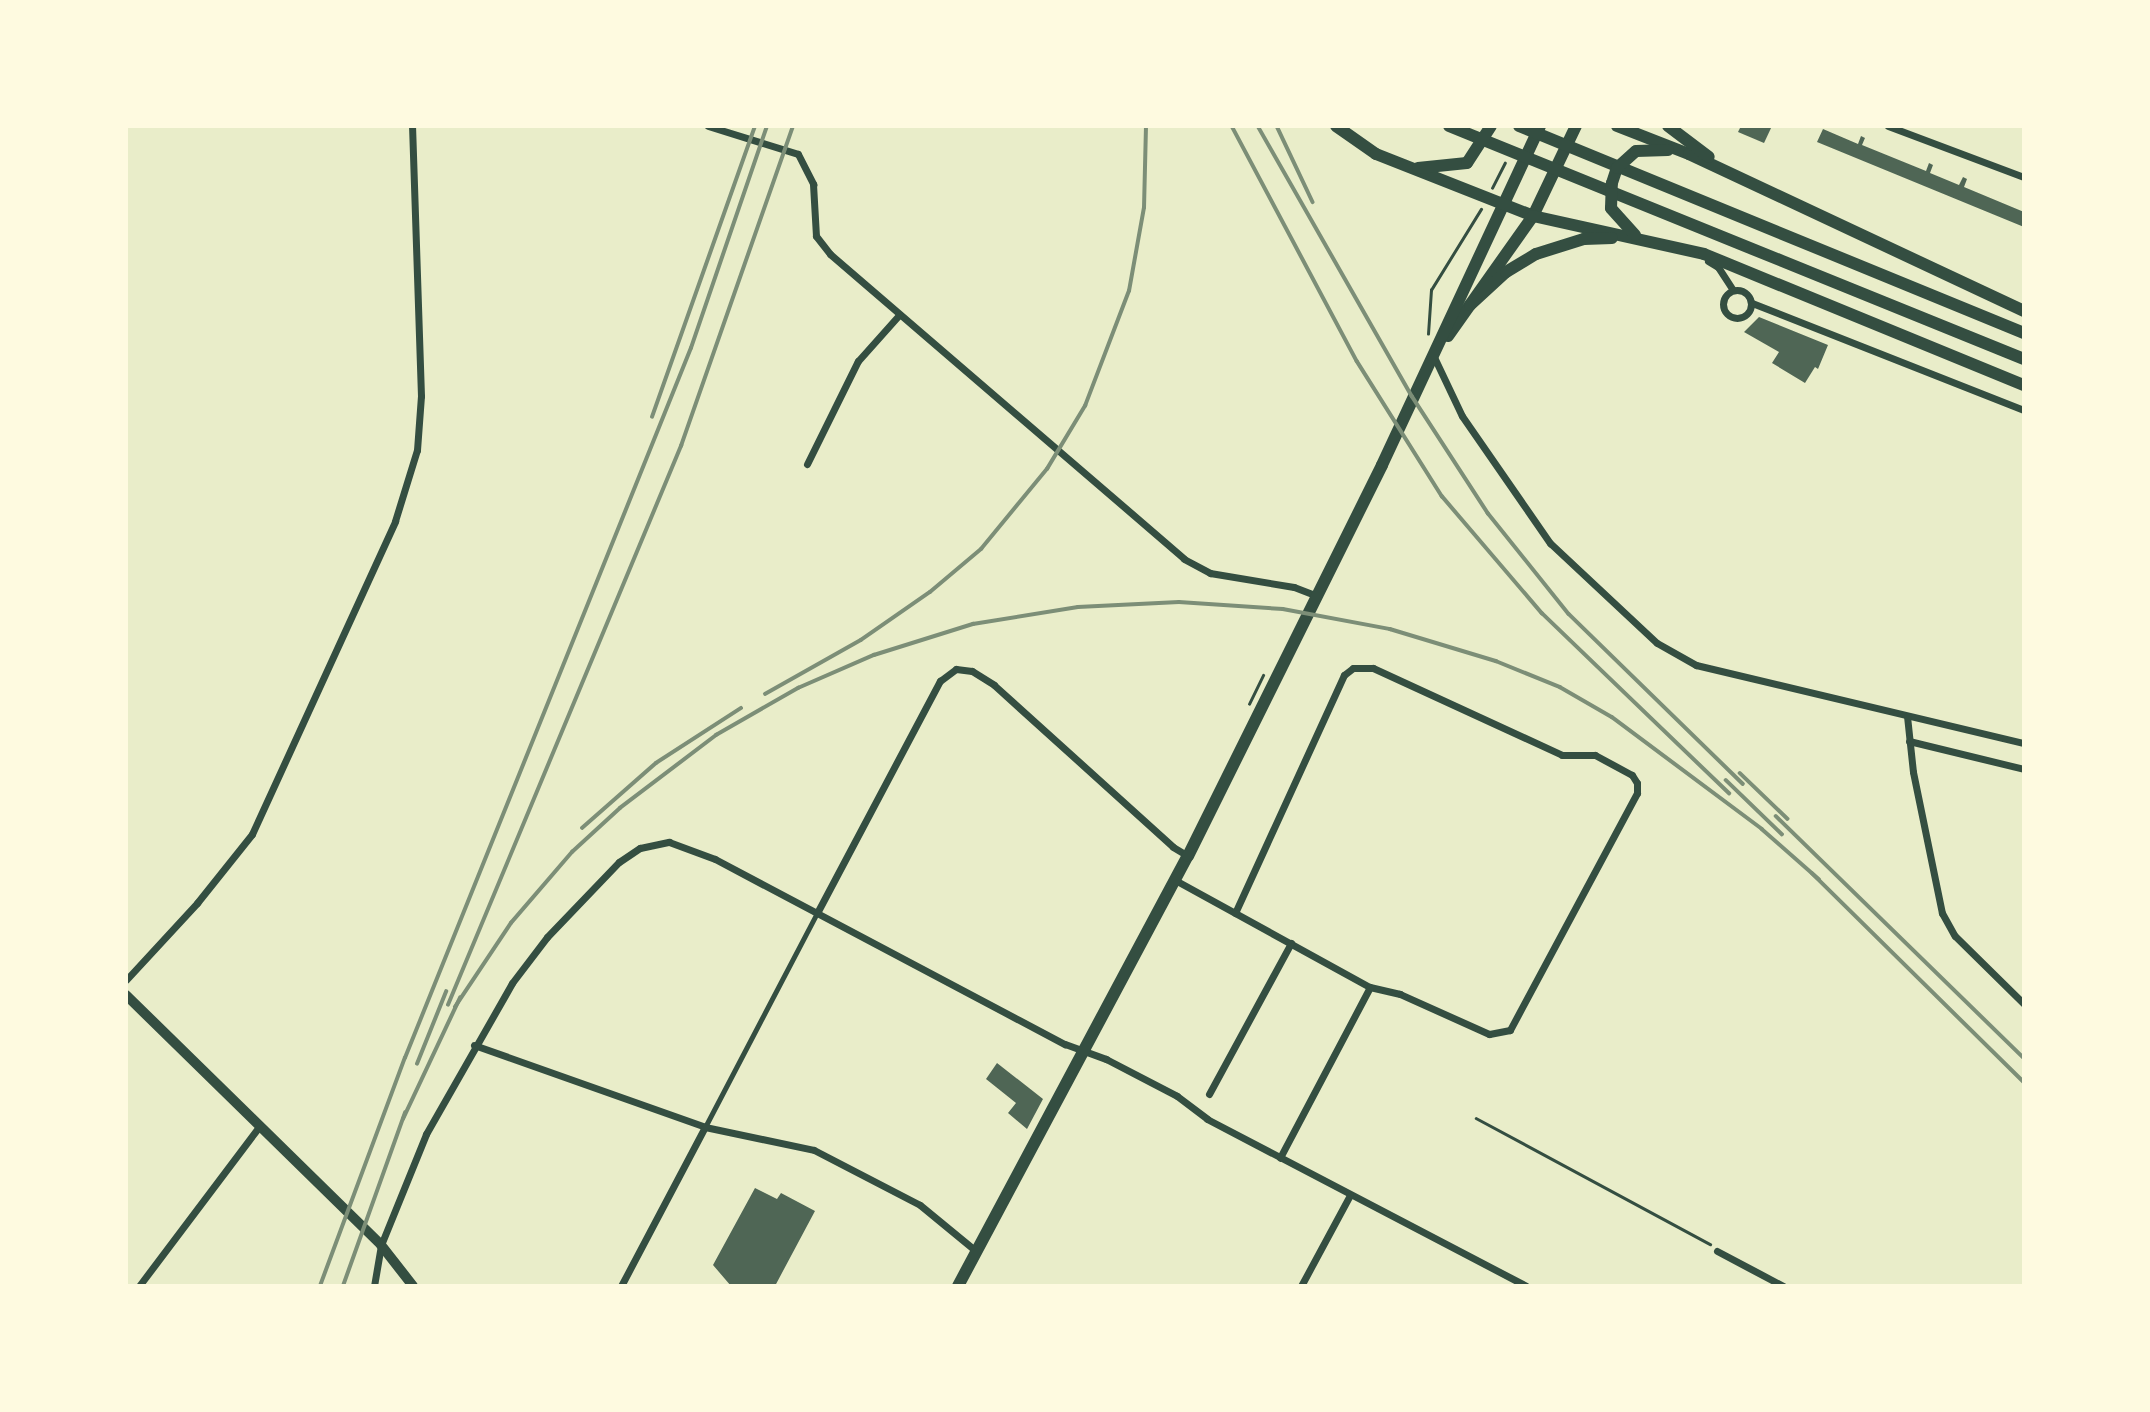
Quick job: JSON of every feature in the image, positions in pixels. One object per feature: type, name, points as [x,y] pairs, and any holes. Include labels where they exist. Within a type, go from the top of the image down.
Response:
[{"type":"main road","points":[[1336,126],[1376,154],[1486,199],[1558,225],[1676,245],[2024,385]]},
{"type":"main road","points":[[1449,126],[2024,359]]},
{"type":"main road","points":[[1410,168],[1467,163],[1491,126]]},
{"type":"main road","points":[[1519,126],[2024,333]]},
{"type":"main road","points":[[958,1286],[1188,856],[1382,465],[1540,126]]},
{"type":"main road","points":[[1434,356],[1533,216],[1576,126]]},
{"type":"main road","points":[[1617,126],[1689,154],[2024,311]]},
{"type":"main road","points":[[1668,126],[1741,179]]},
{"type":"main road","points":[[1637,237],[1615,216],[1609,199],[1618,168],[1644,149],[1689,154]]},
{"type":"main road","points":[[1470,305],[1506,272],[1544,250],[1584,239],[1637,237]]},
{"type":"main road","points":[[126,995],[381,1245],[413,1286]]},
{"type":"street","points":[[126,980],[197,903],[252,834],[395,521],[418,450],[421,396],[412,126]]},
{"type":"street","points":[[708,126],[798,154],[813,184],[816,236],[830,254],[1063,456],[1195,566],[1317,597]]},
{"type":"street","points":[[1888,126],[2024,177]]},
{"type":"street","points":[[1676,245],[1718,267],[1733,290],[1746,292],[1752,303],[2024,410]]},
{"type":"street","points":[[1733,290],[1723,301],[1728,315],[1742,317],[1752,303]]},
{"type":"street","points":[[807,464],[858,361],[899,315]]},
{"type":"street","points":[[1434,356],[1462,416],[1550,543],[1657,643],[1696,665],[2024,743]]},
{"type":"street","points":[[1175,880],[1370,987],[1400,994],[1489,1034],[1510,1030],[1637,793],[1632,775],[1595,755],[1562,755],[1373,668],[1353,668],[1344,675],[1236,913]]},
{"type":"street","points":[[621,1286],[940,681],[950,672],[964,669],[993,685],[1172,848],[1188,856]]},
{"type":"street","points":[[1907,716],[1909,741],[1942,913],[1955,936],[2024,1004]]},
{"type":"street","points":[[1909,741],[2024,769]]},
{"type":"street","points":[[374,1286],[381,1245],[426,1134],[474,1045],[547,937],[619,862],[648,845],[685,845],[1083,1051],[1177,1096],[1207,1119],[1526,1286]]},
{"type":"street","points":[[1209,1094],[1290,943]]},
{"type":"street","points":[[1280,1157],[1370,987]]},
{"type":"street","points":[[474,1045],[705,1127],[823,1154],[920,1205],[976,1251]]},
{"type":"street","points":[[139,1286],[259,1127]]},
{"type":"street","points":[[1301,1286],[1350,1195]]},
{"type":"street","points":[[1717,1251],[1783,1286]]},
{"type":"path","points":[[1424,344],[1431,317],[1431,290],[1508,158]]},
{"type":"path","points":[[1476,1118],[1701,1237],[1717,1251]]},
{"type":"building","points":[[1741,126],[1772,126],[1764,143],[1738,132]]},
{"type":"building","points":[[1823,129],[1858,144],[1861,136],[1865,138],[1862,145],[1926,171],[1929,163],[1933,165],[1930,173],[1959,185],[1963,177],[1967,179],[1964,187],[2024,212],[2024,227],[1817,142]]},
{"type":"building","points":[[1759,317],[1828,345],[1818,369],[1815,367],[1805,383],[1772,363],[1779,352],[1744,332]]},
{"type":"building","points":[[997,1063],[1043,1099],[1027,1129],[1008,1113],[1016,1103],[986,1079]]},
{"type":"building","points":[[755,1188],[777,1199],[781,1193],[815,1211],[775,1286],[731,1286],[713,1265]]},
{"type":"railway","points":[[652,417],[755,126]]},
{"type":"railway","points":[[320,1286],[405,1058],[691,348],[767,126]]},
{"type":"railway","points":[[448,1005],[681,446],[793,126]]},
{"type":"railway","points":[[765,694],[861,640],[930,592],[981,549],[1047,469],[1085,406],[1129,291],[1144,208],[1146,126]]},
{"type":"railway","points":[[1232,126],[1357,361],[1442,496],[1542,613],[1729,793]]},
{"type":"railway","points":[[1258,126],[1412,396],[1488,513],[1569,614],[1743,784]]},
{"type":"railway","points":[[1277,126],[1313,202]]},
{"type":"railway","points":[[455,1007],[511,923],[572,852],[620,808],[716,735],[798,688],[874,655],[973,624],[1078,607],[1179,602],[1283,609],[1390,629],[1496,661],[1560,687],[1612,717],[1762,829],[1819,879]]},
{"type":"railway","points":[[582,828],[656,763],[741,708]]},
{"type":"railway","points":[[1740,773],[1788,819]]},
{"type":"railway","points":[[1726,780],[1782,834]]},
{"type":"railway","points":[[1776,816],[2024,1058]]},
{"type":"railway","points":[[1812,873],[2024,1082]]},
{"type":"railway","points":[[417,1064],[446,992]]},
{"type":"railway","points":[[403,1119],[460,998]]},
{"type":"railway","points":[[343,1286],[405,1113]]}]
